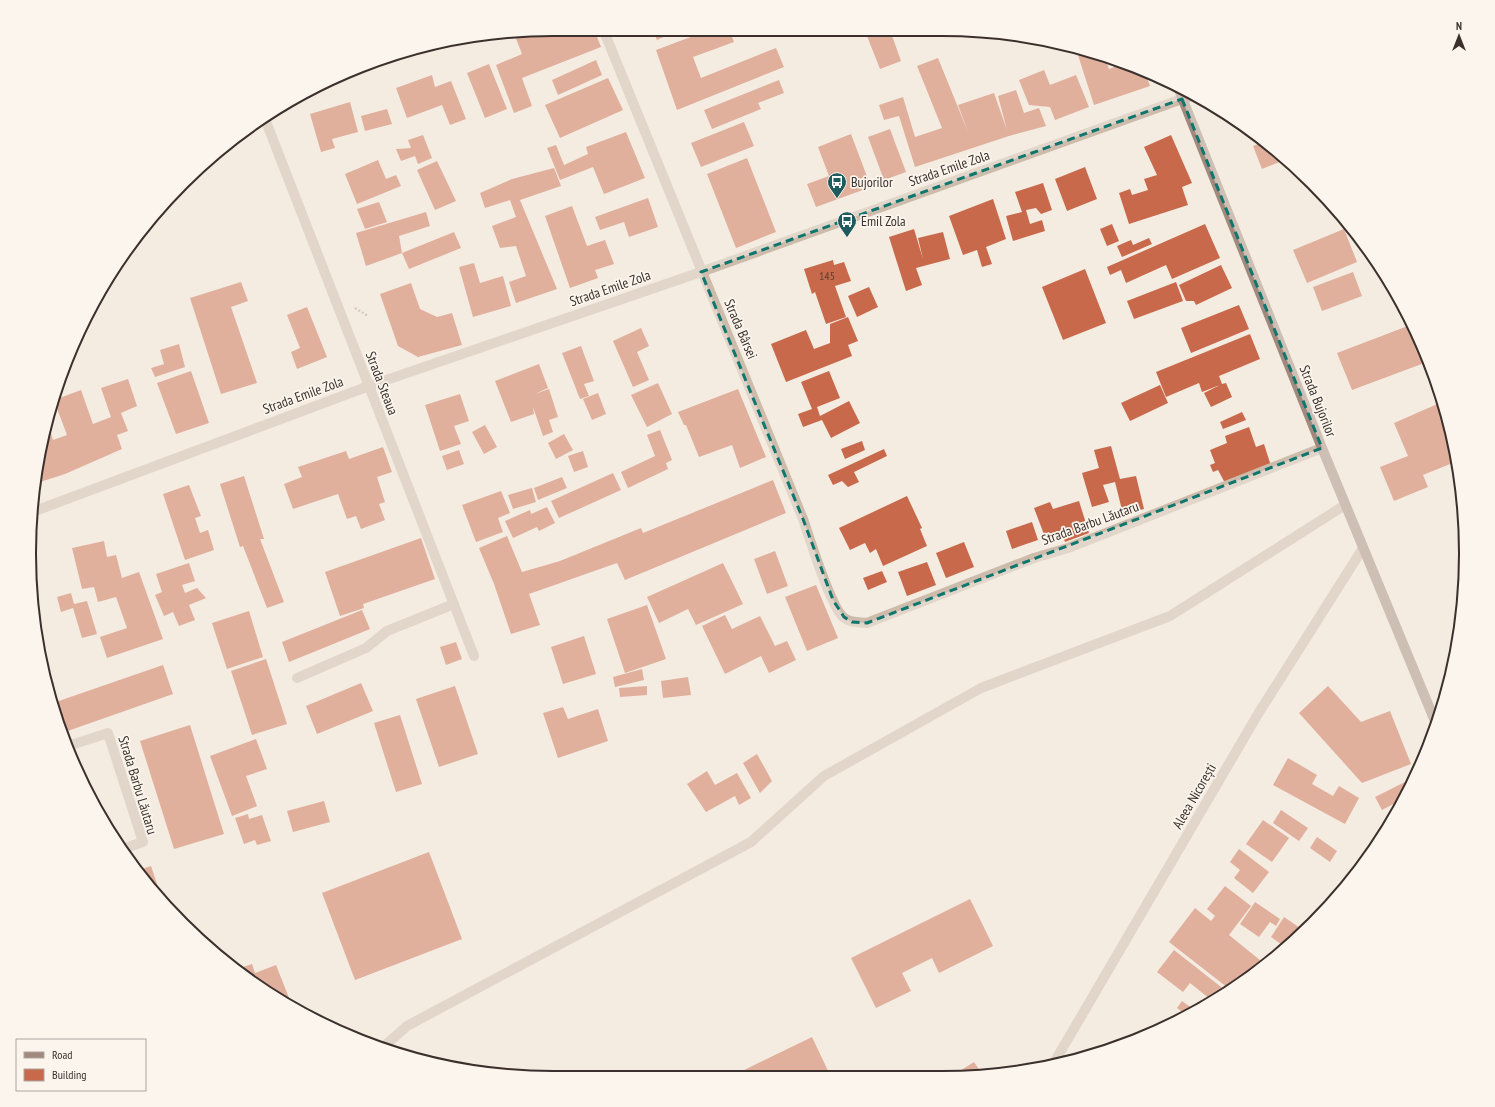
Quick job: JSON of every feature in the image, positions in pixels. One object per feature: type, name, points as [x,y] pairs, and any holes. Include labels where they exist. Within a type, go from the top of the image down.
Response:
[{"type":"main road","name":"Strada Bujorilor","points":[[1180,94],[1345,505],[1433,718]]},
{"type":"main road","name":"Strada Emile Zola","points":[[1182,100],[1187,98]]},
{"type":"street","name":"Strada Bârsei","points":[[606,36],[803,519],[833,600],[844,617],[852,622],[867,623]]},
{"type":"street","name":"Strada Emile Zola","points":[[38,510],[369,386],[701,272],[1182,100]]},
{"type":"street","name":"Strada Steaua","points":[[266,123],[474,656]]},
{"type":"street","name":"Strada Barbu Lăutaru","points":[[867,623],[1034,558],[1068,548],[1322,448]]},
{"type":"street","points":[[386,1044],[407,1026],[752,842],[824,776],[981,688],[1170,616],[1345,505]]},
{"type":"street","name":"Aleea Nicorești","points":[[1058,1057],[1258,714],[1363,548]]},
{"type":"street","points":[[297,678],[366,648],[387,631],[454,604]]},
{"type":"street","name":"Strada Barbu Lăutaru","points":[[72,745],[108,733],[144,842],[127,847]]},
{"type":"highlighted area","points":[[1182,99],[1322,448],[867,623],[852,622],[844,617],[833,600],[803,519],[701,272]]},
{"type":"building","points":[[597,36],[601,47],[522,78],[532,106],[514,113],[496,65],[522,54],[516,37]]},
{"type":"building","points":[[655,36],[666,36],[657,40]]},
{"type":"building","points":[[693,36],[732,36],[734,42],[693,57],[701,78],[776,48],[784,67],[677,110],[656,50]]},
{"type":"building","points":[[867,36],[892,36],[901,61],[880,69]]},
{"type":"building","points":[[1078,55],[1107,63],[1109,69],[1116,66],[1147,78],[1150,86],[1094,105]]},
{"type":"building","points":[[938,58],[968,132],[958,105],[994,93],[1007,130],[998,96],[1016,90],[1024,113],[1039,108],[1046,126],[1009,136],[915,167],[899,116],[884,120],[879,105],[903,97],[915,137],[942,128],[917,66]]},
{"type":"building","points":[[596,60],[602,75],[558,95],[552,80]]},
{"type":"building","points":[[489,64],[507,109],[485,118],[467,73]]},
{"type":"building","points":[[1044,70],[1050,85],[1076,75],[1089,107],[1055,120],[1050,107],[1029,105],[1019,80]]},
{"type":"building","points":[[432,75],[435,87],[451,81],[466,119],[450,125],[442,105],[407,118],[396,88]]},
{"type":"building","points":[[608,78],[623,110],[560,138],[545,105]]},
{"type":"building","points":[[779,80],[784,93],[758,103],[761,109],[712,129],[704,110]]},
{"type":"building","points":[[350,102],[358,132],[332,139],[335,148],[321,152],[310,114]]},
{"type":"building","points":[[387,109],[392,124],[365,131],[361,116]]},
{"type":"building","points":[[744,122],[754,146],[701,167],[691,143]]},
{"type":"building","points":[[890,129],[906,172],[884,180],[868,137]]},
{"type":"building","points":[[626,132],[645,178],[604,194],[593,167],[560,180],[547,148],[556,145],[564,165],[588,154],[586,147]]},
{"type":"building","points":[[851,134],[871,187],[816,207],[807,184],[829,176],[818,147]]},
{"type":"building","points":[[423,135],[432,158],[418,164],[415,156],[401,161],[396,149],[411,148],[408,140]]},
{"type":"building","points":[[1171,135],[1192,183],[1182,187],[1188,205],[1129,224],[1119,193],[1130,189],[1132,195],[1148,190],[1144,179],[1157,175],[1144,147]]},
{"type":"building","points":[[1258,144],[1280,162],[1262,169],[1253,146]]},
{"type":"building","points":[[747,158],[776,232],[736,248],[707,174]]},
{"type":"building","points":[[378,160],[386,179],[396,175],[401,186],[357,204],[345,174]]},
{"type":"building","points":[[437,161],[456,201],[435,210],[417,170]]},
{"type":"building","points":[[1085,167],[1097,199],[1067,211],[1055,179]]},
{"type":"building","points":[[554,168],[561,186],[520,200],[557,289],[516,303],[509,282],[526,276],[516,246],[500,248],[492,226],[516,217],[510,200],[485,208],[480,193],[512,179]]},
{"type":"building","points":[[1043,183],[1052,210],[1041,214],[1036,208],[1026,210],[1030,224],[1042,220],[1045,231],[1013,241],[1006,216],[1022,212],[1015,192]]},
{"type":"building","points":[[648,198],[658,227],[629,237],[624,222],[600,230],[595,217]]},
{"type":"building","points":[[993,199],[1006,239],[986,247],[992,264],[982,267],[977,250],[963,255],[949,216]]},
{"type":"building","points":[[379,202],[387,222],[365,229],[357,209]]},
{"type":"building","points":[[572,206],[587,246],[605,240],[614,264],[595,270],[598,278],[570,288],[545,216]]},
{"type":"building","points":[[426,212],[430,226],[399,236],[402,253],[366,266],[356,233]]},
{"type":"building","points":[[1112,224],[1119,241],[1107,246],[1100,229]]},
{"type":"building","points":[[1205,224],[1220,258],[1172,279],[1166,265],[1126,283],[1121,270],[1110,275],[1107,267]]},
{"type":"building","points":[[914,229],[923,259],[918,238],[943,232],[950,259],[916,268],[922,285],[906,291],[889,237]]},
{"type":"building","points":[[1344,229],[1357,262],[1307,283],[1293,250]]},
{"type":"building","points":[[454,232],[461,248],[409,269],[402,253]]},
{"type":"building","points":[[1149,238],[1152,244],[1122,257],[1117,246],[1131,240],[1133,245]]},
{"type":"building","points":[[833,260],[834,265],[844,262],[851,281],[835,286],[846,317],[826,324],[815,292],[812,294],[804,269]]},
{"type":"building","points":[[474,263],[480,283],[503,276],[511,306],[473,317],[459,267]]},
{"type":"building","points":[[1221,265],[1232,288],[1196,305],[1194,301],[1186,301],[1179,285]]},
{"type":"building","points":[[1085,269],[1106,323],[1063,340],[1042,287]]},
{"type":"building","points":[[1353,272],[1362,296],[1322,311],[1313,287]]},
{"type":"building","points":[[241,282],[248,301],[231,307],[257,383],[221,394],[190,298]]},
{"type":"building","points":[[1176,282],[1183,301],[1134,319],[1127,301]]},
{"type":"building","points":[[411,283],[420,309],[437,317],[452,313],[462,345],[418,357],[398,346],[380,294]]},
{"type":"building","points":[[869,287],[878,307],[857,317],[848,296]]},
{"type":"building","points":[[1239,305],[1249,329],[1191,353],[1181,328]]},
{"type":"building","points":[[307,307],[327,357],[297,369],[291,352],[300,348],[287,315]]},
{"type":"building","points":[[848,317],[858,341],[848,345],[852,356],[786,382],[771,344],[806,330],[814,349],[830,343],[830,324]]},
{"type":"building","points":[[1407,326],[1423,363],[1352,390],[1337,353]]},
{"type":"building","points":[[641,328],[649,346],[637,352],[649,380],[633,387],[613,341]]},
{"type":"building","points":[[1250,334],[1260,359],[1219,376],[1222,384],[1226,383],[1232,397],[1211,407],[1204,393],[1220,385],[1202,392],[1199,383],[1166,397],[1156,372]]},
{"type":"building","points":[[179,344],[185,367],[155,377],[151,368],[164,364],[160,350]]},
{"type":"building","points":[[581,346],[594,381],[584,384],[589,396],[580,399],[562,353]]},
{"type":"building","points":[[539,364],[548,388],[535,394],[549,389],[558,417],[549,420],[553,432],[543,436],[533,407],[534,414],[511,422],[495,381]]},
{"type":"building","points":[[191,371],[209,423],[176,434],[157,383]]},
{"type":"building","points":[[829,371],[840,398],[817,407],[820,416],[849,401],[860,423],[831,438],[822,420],[803,427],[798,414],[812,409],[801,382]]},
{"type":"building","points":[[128,379],[137,406],[121,413],[128,431],[117,435],[122,449],[65,474],[41,482],[51,433],[53,440],[67,435],[57,409],[60,398],[81,390],[93,424],[111,417],[101,388]]},
{"type":"building","points":[[658,383],[672,414],[647,427],[631,395]]},
{"type":"building","points":[[1160,385],[1168,403],[1130,421],[1121,403]]},
{"type":"building","points":[[738,389],[766,457],[740,468],[732,445],[699,457],[686,425],[684,425],[678,412]]},
{"type":"building","points":[[598,393],[606,414],[592,420],[583,399]]},
{"type":"building","points":[[460,394],[469,421],[454,426],[461,444],[440,451],[425,405]]},
{"type":"building","points":[[1437,404],[1451,464],[1423,475],[1428,487],[1394,501],[1380,467],[1408,456],[1394,423]]},
{"type":"building","points":[[1242,412],[1246,420],[1223,429],[1220,422]]},
{"type":"building","points":[[485,425],[497,447],[484,454],[472,432]]},
{"type":"building","points":[[1249,427],[1256,447],[1264,444],[1271,466],[1225,483],[1218,470],[1213,472],[1210,465],[1215,463],[1210,450],[1227,443],[1225,436]]},
{"type":"building","points":[[660,430],[672,460],[666,463],[668,469],[628,488],[621,472],[655,456],[647,435]]},
{"type":"building","points":[[564,434],[573,450],[556,459],[548,443]]},
{"type":"building","points":[[862,441],[865,450],[845,459],[841,449]]},
{"type":"building","points":[[1111,446],[1120,479],[1136,476],[1144,509],[1123,514],[1115,482],[1103,485],[1109,502],[1092,507],[1082,473],[1099,468],[1094,450]]},
{"type":"building","points":[[383,447],[392,472],[377,477],[385,502],[379,504],[385,520],[361,529],[356,516],[347,519],[338,494],[293,509],[284,484],[302,477],[298,467],[346,451],[349,459]]},
{"type":"building","points":[[884,449],[887,456],[854,472],[859,482],[848,487],[842,481],[833,485],[828,475]]},
{"type":"building","points":[[459,450],[464,464],[447,470],[442,456]]},
{"type":"building","points":[[583,451],[588,467],[574,472],[568,456]]},
{"type":"building","points":[[613,473],[621,490],[559,518],[551,501]]},
{"type":"building","points":[[244,476],[264,539],[260,539],[284,602],[267,608],[243,546],[240,547],[220,484]]},
{"type":"building","points":[[562,477],[567,488],[538,500],[534,488]]},
{"type":"building","points":[[773,480],[786,513],[625,580],[617,563],[529,594],[540,625],[511,634],[494,584],[479,548],[507,536],[522,572],[560,561],[641,528],[643,533]]},
{"type":"building","points":[[189,485],[201,516],[195,518],[200,533],[208,530],[214,550],[185,560],[163,494]]},
{"type":"building","points":[[532,488],[536,502],[513,509],[508,495]]},
{"type":"building","points":[[501,491],[510,513],[498,518],[503,532],[476,542],[462,505]]},
{"type":"building","points":[[907,496],[922,528],[920,529],[927,546],[883,566],[876,549],[870,553],[865,543],[850,550],[839,528]]},
{"type":"building","points":[[1079,501],[1089,533],[1065,542],[1061,531],[1045,537],[1034,508],[1050,502],[1053,509]]},
{"type":"building","points":[[547,507],[555,523],[539,531],[537,527],[513,538],[505,521],[530,510],[531,514]]},
{"type":"building","points":[[1032,522],[1038,540],[1012,549],[1006,531]]},
{"type":"building","points":[[421,538],[435,579],[363,604],[364,608],[340,616],[325,572]]},
{"type":"building","points":[[104,541],[107,557],[116,555],[122,578],[139,572],[163,639],[107,658],[100,637],[127,628],[116,597],[98,602],[94,587],[82,589],[72,548]]},
{"type":"building","points":[[964,542],[974,567],[946,578],[936,553]]},
{"type":"building","points":[[775,551],[788,586],[767,594],[754,559]]},
{"type":"building","points":[[927,562],[936,585],[907,596],[898,572]]},
{"type":"building","points":[[189,563],[195,581],[182,585],[185,593],[197,588],[206,598],[189,605],[195,620],[179,626],[173,612],[164,616],[155,595],[162,592],[156,574]]},
{"type":"building","points":[[723,563],[743,604],[696,625],[688,609],[659,623],[647,597]]},
{"type":"building","points":[[882,571],[887,582],[868,590],[863,578]]},
{"type":"building","points":[[816,585],[838,638],[807,651],[785,597]]},
{"type":"building","points":[[71,593],[74,604],[87,601],[97,634],[82,638],[73,608],[61,612],[57,597]]},
{"type":"building","points":[[647,605],[666,659],[625,673],[607,619]]},
{"type":"building","points":[[362,610],[370,629],[289,662],[282,642]]},
{"type":"building","points":[[249,611],[263,657],[227,669],[212,623]]},
{"type":"building","points":[[725,615],[732,629],[760,616],[775,646],[787,641],[796,660],[769,673],[761,656],[725,674],[702,626]]},
{"type":"building","points":[[584,636],[596,674],[563,684],[551,647]]},
{"type":"building","points":[[456,642],[462,659],[446,665],[440,647]]},
{"type":"building","points":[[266,659],[287,724],[252,735],[231,671]]},
{"type":"building","points":[[163,665],[173,694],[67,731],[58,701]]},
{"type":"building","points":[[642,669],[644,680],[615,687],[613,677]]},
{"type":"building","points":[[688,677],[691,695],[663,698],[661,681]]},
{"type":"building","points":[[361,683],[373,711],[317,734],[306,706]]},
{"type":"building","points":[[455,686],[478,754],[439,767],[416,699]]},
{"type":"building","points":[[647,686],[647,695],[620,697],[619,688]]},
{"type":"building","points":[[1328,686],[1361,722],[1390,711],[1411,764],[1362,783],[1299,713]]},
{"type":"building","points":[[563,707],[568,719],[598,709],[608,741],[558,758],[543,713]]},
{"type":"building","points":[[400,715],[422,784],[396,792],[374,723]]},
{"type":"building","points":[[190,725],[224,834],[174,849],[140,741]]},
{"type":"building","points":[[256,739],[267,769],[246,776],[257,806],[232,816],[210,756]]},
{"type":"building","points":[[757,754],[772,781],[760,793],[743,763]]},
{"type":"building","points":[[1288,758],[1317,775],[1312,784],[1333,796],[1339,786],[1359,798],[1345,824],[1273,785]]},
{"type":"building","points":[[707,771],[715,785],[737,773],[751,798],[739,805],[735,796],[706,812],[687,784]]},
{"type":"building","points":[[1406,781],[1395,803],[1382,810],[1375,797]]},
{"type":"building","points":[[324,801],[330,822],[293,832],[287,811]]},
{"type":"building","points":[[1281,810],[1308,828],[1299,841],[1273,823]]},
{"type":"building","points":[[248,814],[249,819],[262,815],[271,841],[257,845],[255,840],[244,844],[235,818]]},
{"type":"building","points":[[1263,820],[1289,838],[1272,862],[1246,844]]},
{"type":"building","points":[[1317,837],[1337,851],[1330,862],[1310,848]]},
{"type":"building","points":[[1239,849],[1269,872],[1253,893],[1234,878],[1240,870],[1230,862]]},
{"type":"building","points":[[429,852],[462,939],[355,980],[322,893]]},
{"type":"building","points":[[151,866],[158,888],[143,869]]},
{"type":"building","points":[[1225,886],[1251,906],[1229,935],[1261,961],[1226,986],[1169,942],[1195,908],[1211,921],[1215,916],[1207,909]]},
{"type":"building","points":[[970,899],[993,946],[939,973],[932,958],[902,973],[911,991],[876,1008],[851,958]]},
{"type":"building","points":[[1255,902],[1280,919],[1276,926],[1270,922],[1259,937],[1240,924]]},
{"type":"building","points":[[1284,917],[1299,927],[1281,944],[1271,937]]},
{"type":"building","points":[[1174,950],[1222,988],[1208,997],[1190,983],[1183,992],[1157,972]]},
{"type":"building","points":[[252,964],[255,973],[276,965],[289,998],[266,984],[242,967]]},
{"type":"building","points":[[1182,1001],[1190,1007],[1182,1012],[1177,1008]]},
{"type":"building","points":[[812,1037],[828,1071],[742,1071]]},
{"type":"building","points":[[974,1062],[979,1070],[975,1070],[961,1070]]},
{"type":"place","name":"Bujorilor","points":[[837,199]]},
{"type":"place","name":"Emil Zola","points":[[847,238]]}]
